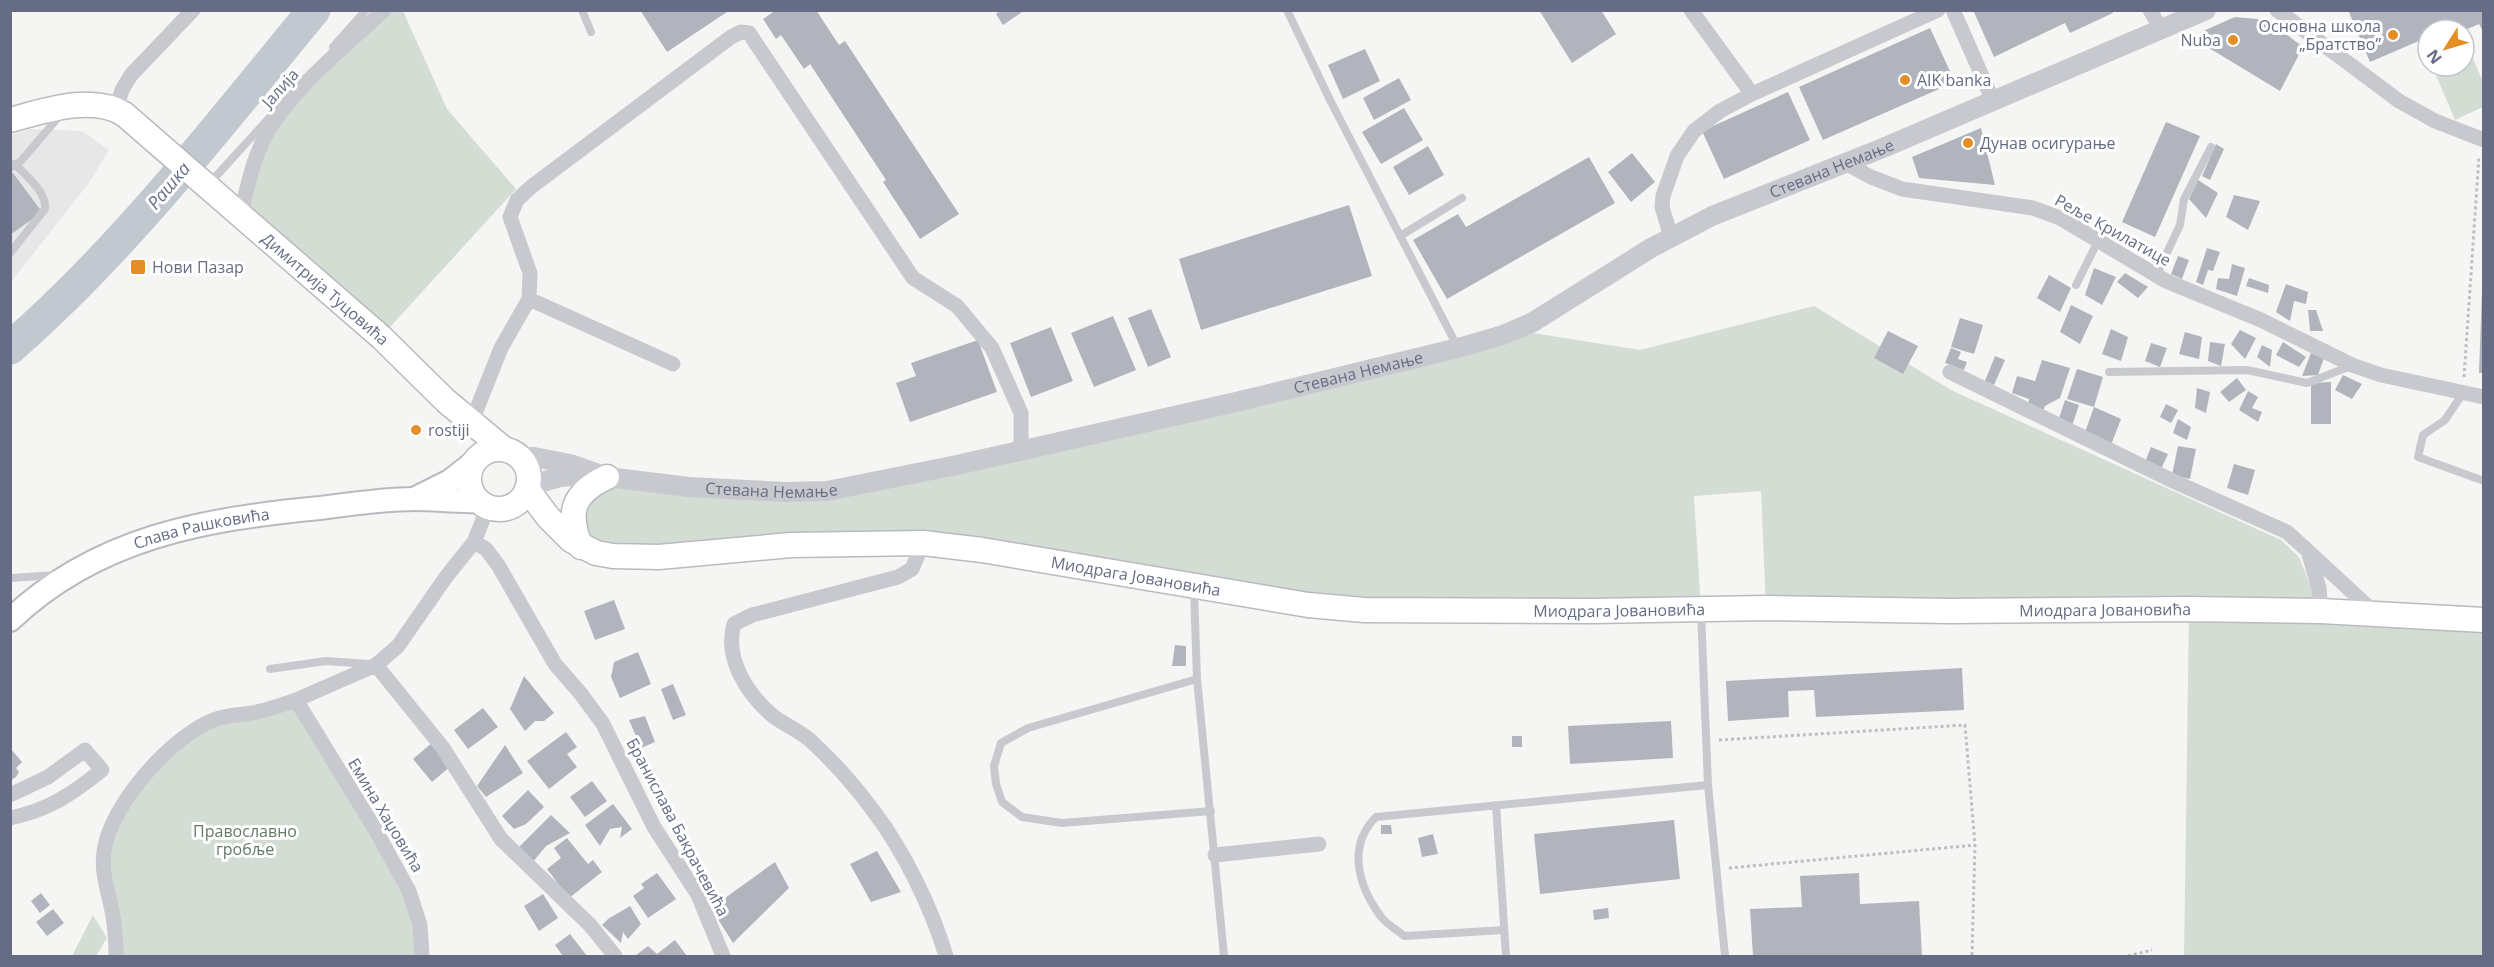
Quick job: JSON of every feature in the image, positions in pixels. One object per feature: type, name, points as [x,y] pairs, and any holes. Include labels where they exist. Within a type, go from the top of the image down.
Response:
[{"type":"main road","points":[[10,120],[67,107],[102,105],[126,115]]},
{"type":"main road","name":"Димитрија Туцовића","points":[[126,115],[381,337],[446,401]]},
{"type":"main road","points":[[446,401],[512,453],[528,471],[527,488],[520,500],[491,506],[472,492],[469,482],[475,461],[463,425],[446,401]]},
{"type":"main road","points":[[415,499],[450,481],[489,451],[512,453]]},
{"type":"main road","points":[[576,544],[572,521],[577,502],[586,489],[603,475]]},
{"type":"main road","points":[[527,488],[548,517],[576,544]]},
{"type":"main road","name":"Слава Рашковића","points":[[10,620],[68,574],[140,541],[195,526],[292,510],[415,499],[491,506]]},
{"type":"main road","name":"Миодрага Јовановића","points":[[491,506],[596,553],[613,556],[649,557],[790,545],[923,543],[982,550],[1308,605],[1364,610],[2189,609],[2321,611],[2484,620]]},
{"type":"street","points":[[126,115],[122,90],[131,75],[194,10]]},
{"type":"street","name":"Јалија","points":[[241,214],[259,149],[277,116],[384,10]]},
{"type":"street","points":[[1691,10],[1752,94]]},
{"type":"street","points":[[1953,10],[1994,101]]},
{"type":"street","points":[[2150,10],[2161,29]]},
{"type":"street","name":"Стевана Немање","points":[[512,453],[553,460],[603,475],[689,487],[809,493],[842,489],[1021,450],[1325,381],[1458,348],[1503,335],[1533,322],[1671,237],[1712,216],[1994,101],[2206,10]]},
{"type":"street","points":[[2277,10],[2399,101],[2435,121],[2482,140]]},
{"type":"street","points":[[1671,237],[1662,207],[1668,176],[1685,141],[1706,121],[1752,94],[1931,12]]},
{"type":"street","points":[[472,422],[501,348],[529,298],[530,273],[510,217],[517,200],[531,187],[731,37],[741,32],[749,33],[913,278],[957,306],[992,348],[1021,413],[1021,450]]},
{"type":"street","name":"Реље Крилатице","points":[[1845,163],[1871,177],[1902,189],[2032,208],[2045,212],[2060,218],[2156,276],[2261,320],[2352,366],[2381,375],[2484,397]]},
{"type":"street","points":[[529,298],[673,364]]},
{"type":"street","points":[[1950,372],[2173,481],[2287,532],[2376,614]]},
{"type":"street","points":[[527,488],[567,476],[603,475]]},
{"type":"street","points":[[116,957],[116,933],[103,880],[104,852],[111,825],[125,799],[137,784],[178,743],[199,727],[216,719],[273,708],[296,700],[376,665],[398,646],[446,577],[474,542],[491,506]]},
{"type":"street","name":"Бранислава Бакрачевића","points":[[474,542],[490,554],[555,664],[599,718],[654,826],[698,895],[723,957]]},
{"type":"street","points":[[923,543],[912,568],[898,577],[752,615],[734,624],[729,639],[734,661],[745,684],[759,702],[773,716],[808,739],[834,763],[876,814],[905,862],[937,925],[946,957]]},
{"type":"street","points":[[2308,551],[2319,588],[2321,611]]},
{"type":"street","points":[[376,665],[443,748],[501,840],[590,926],[615,957]]},
{"type":"street","name":"Емина Хаџовића","points":[[296,700],[410,891],[420,925],[422,957]]},
{"type":"street","points":[[10,795],[48,777],[85,750],[102,770],[66,798],[34,813],[10,818]]},
{"type":"street","points":[[1215,855],[1319,844]]},
{"type":"lane","points":[[204,182],[366,10]]},
{"type":"lane","points":[[582,10],[591,32]]},
{"type":"lane","points":[[1287,10],[1331,102],[1458,348]]},
{"type":"lane","points":[[10,253],[45,209],[43,195],[13,166],[21,161],[67,107]]},
{"type":"lane","points":[[2156,276],[2180,225],[2184,199],[2211,147]]},
{"type":"lane","points":[[1400,236],[1462,198]]},
{"type":"lane","points":[[2076,285],[2098,241]]},
{"type":"lane","points":[[2109,372],[2247,370],[2307,383],[2352,366]]},
{"type":"lane","points":[[2463,393],[2445,420],[2423,435],[2418,457],[2484,481]]},
{"type":"lane","points":[[10,578],[68,574]]},
{"type":"lane","points":[[1194,587],[1197,679],[1224,957]]},
{"type":"lane","points":[[1701,610],[1708,785],[1725,957]]},
{"type":"lane","points":[[270,669],[327,661],[376,665]]},
{"type":"lane","points":[[1197,679],[1028,728],[1001,743],[994,766],[996,784],[1002,802],[1022,818],[1062,823],[1211,810]]},
{"type":"lane","points":[[1504,930],[1404,936],[1383,919],[1362,884],[1358,853],[1364,829],[1376,817],[1708,785]]},
{"type":"lane","points":[[1496,805],[1506,957]]},
{"type":"path","points":[[2463,393],[2482,140]]},
{"type":"path","points":[[1705,740],[1965,725],[1975,845],[1972,957]]},
{"type":"path","points":[[1715,869],[1975,845]]},
{"type":"path","points":[[2128,957],[2152,950]]},
{"type":"shaded area","points":[[31,129],[82,131],[109,150],[88,184],[11,282],[11,135]]},
{"type":"green space","points":[[384,11],[403,11],[447,109],[516,189],[381,337],[241,214],[267,133]]},
{"type":"green space","points":[[2476,65],[2483,82],[2483,107],[2455,120],[2437,78],[2476,78]]},
{"type":"green space","points":[[1814,306],[1951,390],[2281,540],[2299,557],[2321,611],[2483,620],[2483,956],[2184,956],[2189,609],[1766,608],[1761,491],[1694,496],[1701,610],[1390,611],[982,550],[596,553],[572,521],[594,484],[809,493],[1515,330],[1640,350]]},
{"type":"green space","name":"Православно гробље","points":[[296,700],[393,859],[422,956],[116,956],[104,851],[118,811],[199,727]]},
{"type":"green space","points":[[93,915],[107,938],[96,956],[72,956]]},
{"type":"building","points":[[640,10],[730,10],[667,52]]},
{"type":"building","points":[[776,10],[816,10],[839,45],[845,41],[959,214],[920,239],[883,182],[886,180],[810,64],[804,69],[781,35],[776,39],[763,19]]},
{"type":"building","points":[[1001,10],[1025,10],[1003,25],[996,14]]},
{"type":"building","points":[[1539,10],[1601,10],[1616,34],[1572,63]]},
{"type":"building","points":[[1973,10],[2112,10],[2113,13],[2070,33],[2065,23],[1994,57]]},
{"type":"building","name":"Основна школа „Братство”","points":[[2348,10],[2484,10],[2484,33],[2479,24],[2476,25],[2476,18],[2416,18],[2416,42],[2370,62]]},
{"type":"building","points":[[2235,17],[2268,20],[2303,47],[2280,91],[2209,48],[2201,32]]},
{"type":"building","points":[[1930,28],[1955,82],[1823,140],[1799,87]]},
{"type":"building","points":[[1365,49],[1380,81],[1343,99],[1328,65]]},
{"type":"building","points":[[1399,78],[1411,100],[1374,120],[1363,98]]},
{"type":"building","points":[[1788,92],[1810,140],[1724,179],[1702,131]]},
{"type":"building","points":[[1404,108],[1423,140],[1381,164],[1362,132]]},
{"type":"building","points":[[2166,122],[2200,136],[2155,237],[2122,222]]},
{"type":"building","points":[[1981,128],[1995,185],[1919,178],[1912,157]]},
{"type":"building","points":[[2216,144],[2224,149],[2210,180],[2202,176]]},
{"type":"building","points":[[1428,146],[1444,175],[1409,195],[1393,167]]},
{"type":"building","points":[[1632,153],[1655,182],[1631,202],[1608,172]]},
{"type":"building","points":[[1589,157],[1615,203],[1447,299],[1413,240],[1458,214],[1466,227]]},
{"type":"building","points":[[10,173],[13,173],[42,212],[10,235]]},
{"type":"building","points":[[2198,180],[2218,193],[2206,218],[2189,199]]},
{"type":"building","points":[[2234,195],[2260,201],[2248,230],[2226,217]]},
{"type":"building","points":[[1349,205],[1372,276],[1201,330],[1179,259]]},
{"type":"building","points":[[2207,248],[2220,252],[2213,271],[2208,270],[2203,285],[2196,282]]},
{"type":"building","points":[[2178,256],[2189,260],[2182,279],[2171,274]]},
{"type":"building","points":[[2232,264],[2245,268],[2237,296],[2216,289],[2218,278],[2229,279]]},
{"type":"building","points":[[2094,268],[2116,277],[2102,305],[2085,295]]},
{"type":"building","points":[[2125,273],[2148,287],[2138,298],[2117,282]]},
{"type":"building","points":[[2049,275],[2071,288],[2060,312],[2037,298]]},
{"type":"building","points":[[2249,278],[2269,285],[2268,293],[2246,286]]},
{"type":"building","points":[[2286,284],[2308,292],[2306,304],[2294,301],[2290,321],[2276,312]]},
{"type":"building","points":[[2482,289],[2484,289],[2484,373],[2479,373]]},
{"type":"building","points":[[2071,305],[2093,316],[2080,344],[2060,332]]},
{"type":"building","points":[[1151,309],[1171,357],[1148,367],[1128,318]]},
{"type":"building","points":[[2308,310],[2316,310],[2323,331],[2310,331]]},
{"type":"building","points":[[1113,316],[1136,370],[1094,387],[1071,333]]},
{"type":"building","points":[[1960,318],[1983,325],[1974,354],[1951,347]]},
{"type":"building","points":[[1051,327],[1073,381],[1031,397],[1010,343]]},
{"type":"building","points":[[2111,329],[2128,337],[2121,361],[2102,354]]},
{"type":"building","points":[[2240,330],[2256,338],[2245,359],[2231,344]]},
{"type":"building","points":[[1888,331],[1918,346],[1903,374],[1874,358]]},
{"type":"building","points":[[2185,332],[2202,337],[2199,359],[2179,354]]},
{"type":"building","points":[[978,340],[997,392],[910,422],[896,383],[916,376],[911,363]]},
{"type":"building","points":[[2210,342],[2225,344],[2221,366],[2208,361]]},
{"type":"building","points":[[2283,342],[2306,357],[2299,367],[2276,355]]},
{"type":"building","points":[[2151,343],[2167,348],[2160,367],[2145,361]]},
{"type":"building","points":[[2262,345],[2272,350],[2270,367],[2257,357]]},
{"type":"building","points":[[1951,348],[1961,352],[1958,359],[1967,362],[1964,370],[1945,363]]},
{"type":"building","points":[[2311,353],[2324,358],[2318,375],[2302,376]]},
{"type":"building","points":[[1995,356],[2005,360],[1994,385],[1985,381]]},
{"type":"building","points":[[2042,360],[2070,368],[2060,398],[2045,406],[2042,414],[2028,408],[2029,399],[2012,393],[2017,376],[2035,381]]},
{"type":"building","points":[[2077,369],[2103,377],[2094,407],[2067,399]]},
{"type":"building","points":[[2343,375],[2362,384],[2352,399],[2335,390]]},
{"type":"building","points":[[2237,378],[2246,390],[2229,402],[2220,392]]},
{"type":"building","points":[[2331,382],[2331,424],[2311,424],[2311,383]]},
{"type":"building","points":[[2197,388],[2210,392],[2206,413],[2195,408]]},
{"type":"building","points":[[2248,391],[2258,397],[2252,408],[2262,412],[2258,422],[2239,410]]},
{"type":"building","points":[[2065,400],[2079,405],[2072,426],[2058,421]]},
{"type":"building","points":[[2166,404],[2178,410],[2171,423],[2160,417]]},
{"type":"building","points":[[2094,407],[2121,419],[2111,445],[2084,435]]},
{"type":"building","points":[[2178,419],[2191,427],[2187,440],[2173,433]]},
{"type":"building","points":[[2178,446],[2196,449],[2190,479],[2172,475]]},
{"type":"building","points":[[2151,447],[2168,454],[2161,469],[2145,462]]},
{"type":"building","points":[[2234,464],[2255,470],[2248,495],[2227,488]]},
{"type":"building","points":[[614,600],[625,629],[595,640],[584,611]]},
{"type":"building","points":[[1175,645],[1186,646],[1186,666],[1172,666]]},
{"type":"building","points":[[638,652],[651,684],[620,698],[611,677],[614,662]]},
{"type":"building","points":[[1962,668],[1964,710],[1816,717],[1814,690],[1788,691],[1789,717],[1728,721],[1726,681]]},
{"type":"building","points":[[524,676],[554,713],[544,721],[535,721],[525,731],[510,709]]},
{"type":"building","points":[[673,684],[686,715],[673,720],[661,689]]},
{"type":"building","points":[[483,708],[498,727],[468,749],[454,730]]},
{"type":"building","points":[[645,716],[655,742],[641,748],[629,720]]},
{"type":"building","points":[[1671,721],[1673,758],[1570,764],[1568,726]]},
{"type":"building","points":[[566,732],[577,747],[567,754],[577,767],[549,789],[527,761]]},
{"type":"building","points":[[1512,736],[1522,736],[1522,747],[1512,747]]},
{"type":"building","points":[[433,742],[452,765],[432,782],[413,759]]},
{"type":"building","points":[[505,745],[523,773],[486,797],[477,786]]},
{"type":"building","points":[[10,748],[22,762],[16,768],[19,772],[16,777],[10,781]]},
{"type":"building","points":[[592,781],[607,801],[585,817],[570,797]]},
{"type":"building","points":[[528,790],[544,807],[526,824],[514,829],[502,816]]},
{"type":"building","points":[[613,804],[632,829],[620,838],[622,827],[610,829],[600,846],[585,825]]},
{"type":"building","points":[[551,815],[570,833],[546,846],[532,863],[518,848]]},
{"type":"building","points":[[1674,820],[1680,879],[1540,894],[1534,834]]},
{"type":"building","points":[[1381,825],[1391,825],[1392,834],[1381,834]]},
{"type":"building","points":[[1433,834],[1438,854],[1422,857],[1418,838]]},
{"type":"building","points":[[567,838],[588,864],[593,860],[602,872],[569,898],[547,869],[561,858],[554,848]]},
{"type":"building","points":[[877,851],[901,892],[871,902],[850,864]]},
{"type":"building","points":[[775,862],[789,888],[733,943],[711,908]]},
{"type":"building","points":[[657,873],[676,899],[648,918],[633,896],[644,888],[641,884]]},
{"type":"building","points":[[1859,873],[1860,904],[1919,901],[1922,956],[1753,956],[1750,909],[1802,907],[1800,876]]},
{"type":"building","points":[[41,893],[50,905],[40,913],[31,901]]},
{"type":"building","points":[[543,894],[558,918],[539,931],[524,906]]},
{"type":"building","points":[[630,906],[641,924],[628,939],[623,932],[621,943],[602,925]]},
{"type":"building","points":[[1608,908],[1609,918],[1594,920],[1593,910]]},
{"type":"building","points":[[53,909],[64,923],[47,936],[36,922]]},
{"type":"building","points":[[570,934],[587,956],[563,956],[555,945]]},
{"type":"building","points":[[675,940],[687,956],[635,956],[648,946],[657,954]]},
{"type":"waterway","name":"Рашка","points":[[10,348],[52,310],[131,228],[206,142],[314,10]]},
{"type":"place","name":"Основна школа „Братство”","points":[[2393,35]]},
{"type":"place","name":"Nuba","points":[[2233,40]]},
{"type":"place","name":"AIK banka","points":[[1905,80]]},
{"type":"place","name":"Дунав осигурање","points":[[1968,143]]},
{"type":"place","name":"Нови Пазар","points":[[138,267]]},
{"type":"place","name":"rostiji","points":[[416,430]]}]
